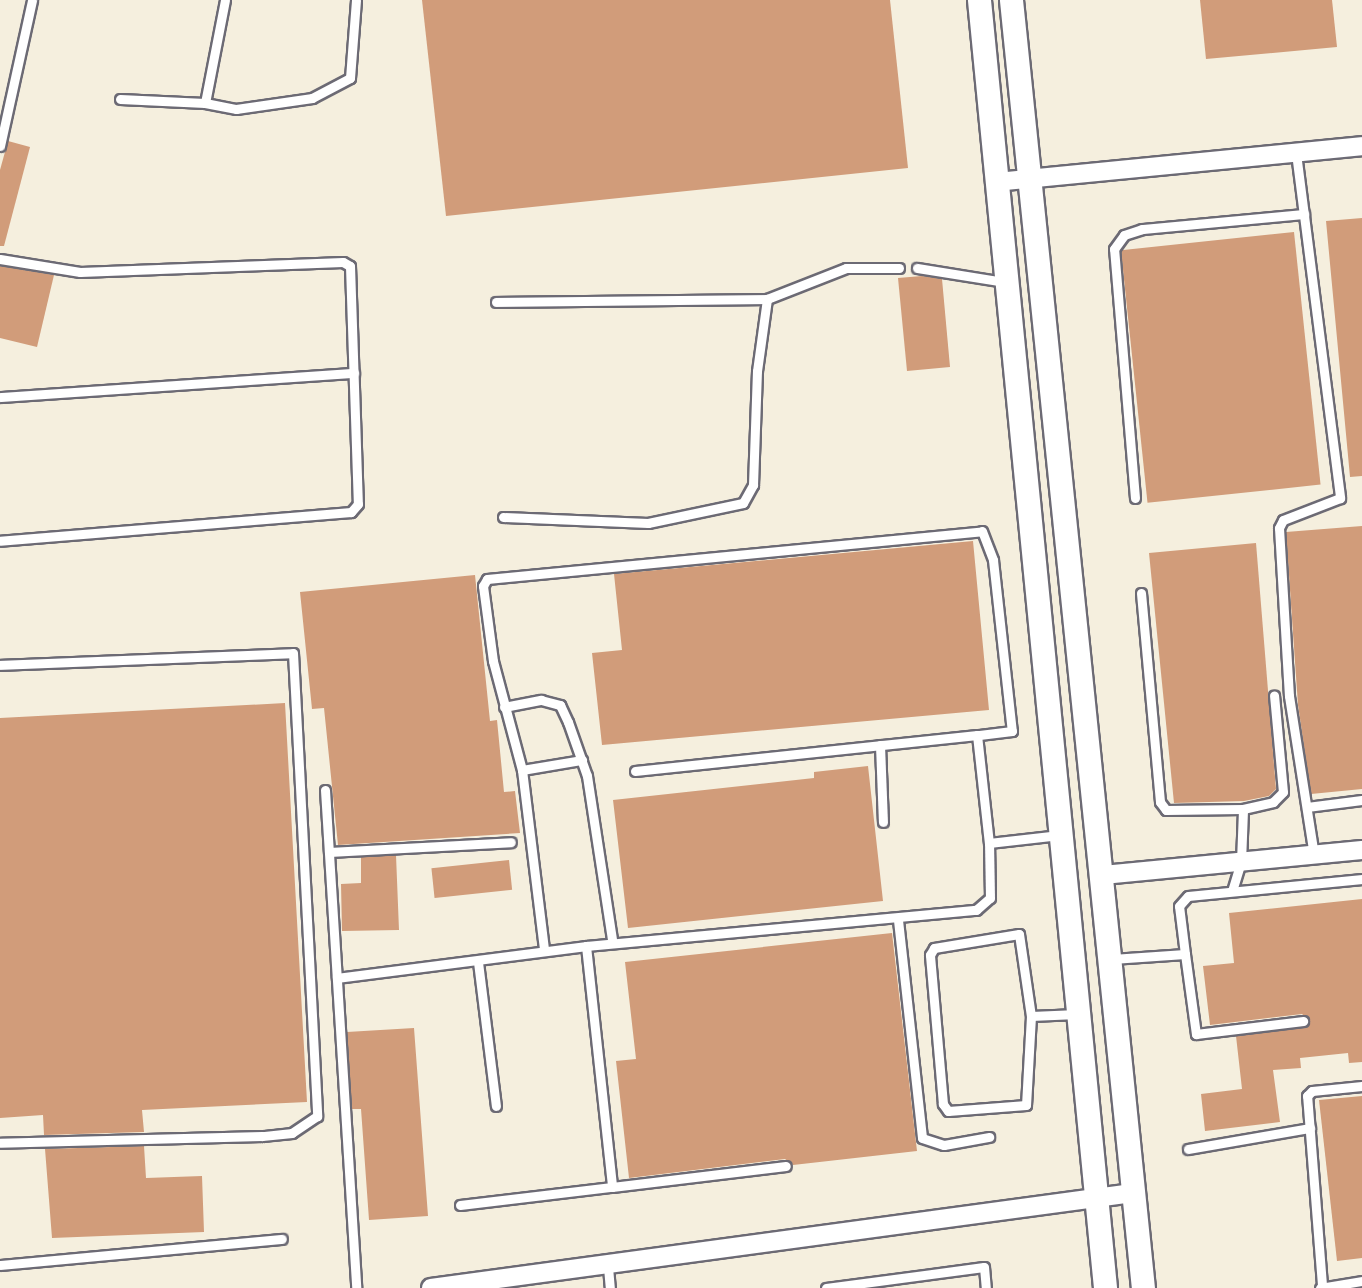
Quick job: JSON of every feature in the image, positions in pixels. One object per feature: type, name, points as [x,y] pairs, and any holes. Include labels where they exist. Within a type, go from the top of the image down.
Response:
[{"type":"street","points":[[979,0],[1105,1288]]},
{"type":"street","points":[[1011,0],[1103,875],[1143,1288]]},
{"type":"street","points":[[996,182],[1362,146]]},
{"type":"street","points":[[1018,409],[1052,405]]},
{"type":"street","points":[[1103,875],[1362,850]]},
{"type":"street","points":[[431,1288],[608,1267],[1133,1193]]},
{"type":"lane","points":[[0,146],[32,0]]},
{"type":"lane","points":[[205,103],[225,0]]},
{"type":"lane","points":[[120,99],[205,103],[236,108],[312,98],[350,78],[356,0]]},
{"type":"lane","points":[[1296,153],[1340,498],[1283,520],[1279,528],[1289,696],[1314,855]]},
{"type":"lane","points":[[1135,498],[1114,249],[1124,235],[1142,229],[1304,214]]},
{"type":"lane","points":[[0,259],[80,272],[343,262],[349,266],[358,504],[351,512],[0,541]]},
{"type":"lane","points":[[496,302],[766,299],[846,268],[899,268]]},
{"type":"lane","points":[[917,268],[1006,282]]},
{"type":"lane","points":[[503,517],[648,523],[733,509],[743,503],[754,485],[757,371],[766,299]]},
{"type":"lane","points":[[0,397],[354,373]]},
{"type":"lane","points":[[544,949],[522,770],[504,707],[488,624],[483,586],[487,579],[982,531],[993,560],[1012,731],[635,771]]},
{"type":"lane","points":[[1141,593],[1160,802],[1166,810],[1242,809],[1273,802],[1283,792],[1274,695]]},
{"type":"lane","points":[[0,666],[293,653],[317,1116],[292,1133],[272,1135],[0,1143]]},
{"type":"lane","points":[[504,707],[541,700],[559,705],[582,760],[612,940]]},
{"type":"lane","points":[[337,978],[478,962],[544,949],[586,946],[612,940],[898,920],[976,910],[990,898],[989,843],[977,735]]},
{"type":"lane","points":[[880,745],[884,822]]},
{"type":"lane","points":[[522,770],[582,760]]},
{"type":"lane","points":[[325,790],[356,1288]]},
{"type":"lane","points":[[1307,807],[1362,800]]},
{"type":"lane","points":[[1232,891],[1241,862],[1242,809]]},
{"type":"lane","points":[[989,843],[1062,835]]},
{"type":"lane","points":[[329,852],[510,842]]},
{"type":"lane","points":[[1303,1021],[1196,1034],[1179,906],[1188,896],[1362,879]]},
{"type":"lane","points":[[898,920],[922,1138],[944,1145],[989,1137]]},
{"type":"lane","points":[[1019,934],[1031,1016],[1026,1105],[948,1111],[943,1104],[930,955],[934,948],[1019,934]]},
{"type":"lane","points":[[586,946],[612,1187]]},
{"type":"lane","points":[[1110,959],[1185,954]]},
{"type":"lane","points":[[478,962],[496,1106]]},
{"type":"lane","points":[[1031,1016],[1078,1014]]},
{"type":"lane","points":[[1362,1086],[1312,1091],[1307,1096],[1321,1287],[1362,1280]]},
{"type":"lane","points":[[1188,1149],[1310,1128]]},
{"type":"lane","points":[[460,1205],[786,1166]]},
{"type":"lane","points":[[0,1265],[282,1239]]},
{"type":"lane","points":[[608,1267],[610,1288]]},
{"type":"lane","points":[[826,1288],[984,1267],[986,1288]]},
{"type":"building","points":[[422,0],[890,0],[908,168],[446,216]]},
{"type":"building","points":[[1200,0],[1332,0],[1337,47],[1206,59]]},
{"type":"building","points":[[8,141],[30,147],[4,246],[0,246],[0,170]]},
{"type":"building","points":[[1362,218],[1362,476],[1350,477],[1326,221]]},
{"type":"building","points":[[1294,232],[1321,485],[1148,503],[1121,250]]},
{"type":"building","points":[[0,266],[54,275],[37,347],[0,338]]},
{"type":"building","points":[[922,276],[942,279],[950,367],[907,371],[898,278]]},
{"type":"building","points":[[1362,526],[1362,789],[1311,794],[1298,705],[1286,532]]},
{"type":"building","points":[[973,541],[989,710],[602,745],[592,653],[622,650],[614,574]]},
{"type":"building","points":[[1256,543],[1276,789],[1269,796],[1244,801],[1174,803],[1149,553]]},
{"type":"building","points":[[475,575],[490,721],[497,720],[504,792],[515,791],[520,833],[338,845],[324,708],[312,709],[300,592]]},
{"type":"building","points":[[285,703],[307,1102],[142,1110],[144,1132],[44,1135],[43,1115],[0,1118],[0,718]]},
{"type":"building","points":[[868,766],[883,901],[628,928],[613,800],[814,778],[814,772]]},
{"type":"building","points":[[396,855],[399,930],[342,931],[341,884],[361,883],[361,857]]},
{"type":"building","points":[[509,860],[512,890],[435,898],[431,868]]},
{"type":"building","points":[[1362,899],[1362,1062],[1349,1063],[1348,1053],[1300,1058],[1301,1068],[1273,1070],[1280,1122],[1205,1131],[1201,1094],[1242,1089],[1236,1036],[1304,1028],[1310,1021],[1302,1014],[1210,1025],[1203,966],[1234,963],[1229,913]]},
{"type":"building","points":[[892,933],[917,1151],[793,1165],[785,1159],[629,1178],[616,1061],[636,1059],[625,962]]},
{"type":"building","points":[[414,1028],[428,1216],[369,1220],[361,1109],[352,1109],[347,1032]]},
{"type":"building","points":[[1362,1096],[1362,1258],[1337,1261],[1319,1100]]},
{"type":"building","points":[[144,1146],[146,1178],[202,1176],[204,1232],[52,1238],[45,1149]]}]
